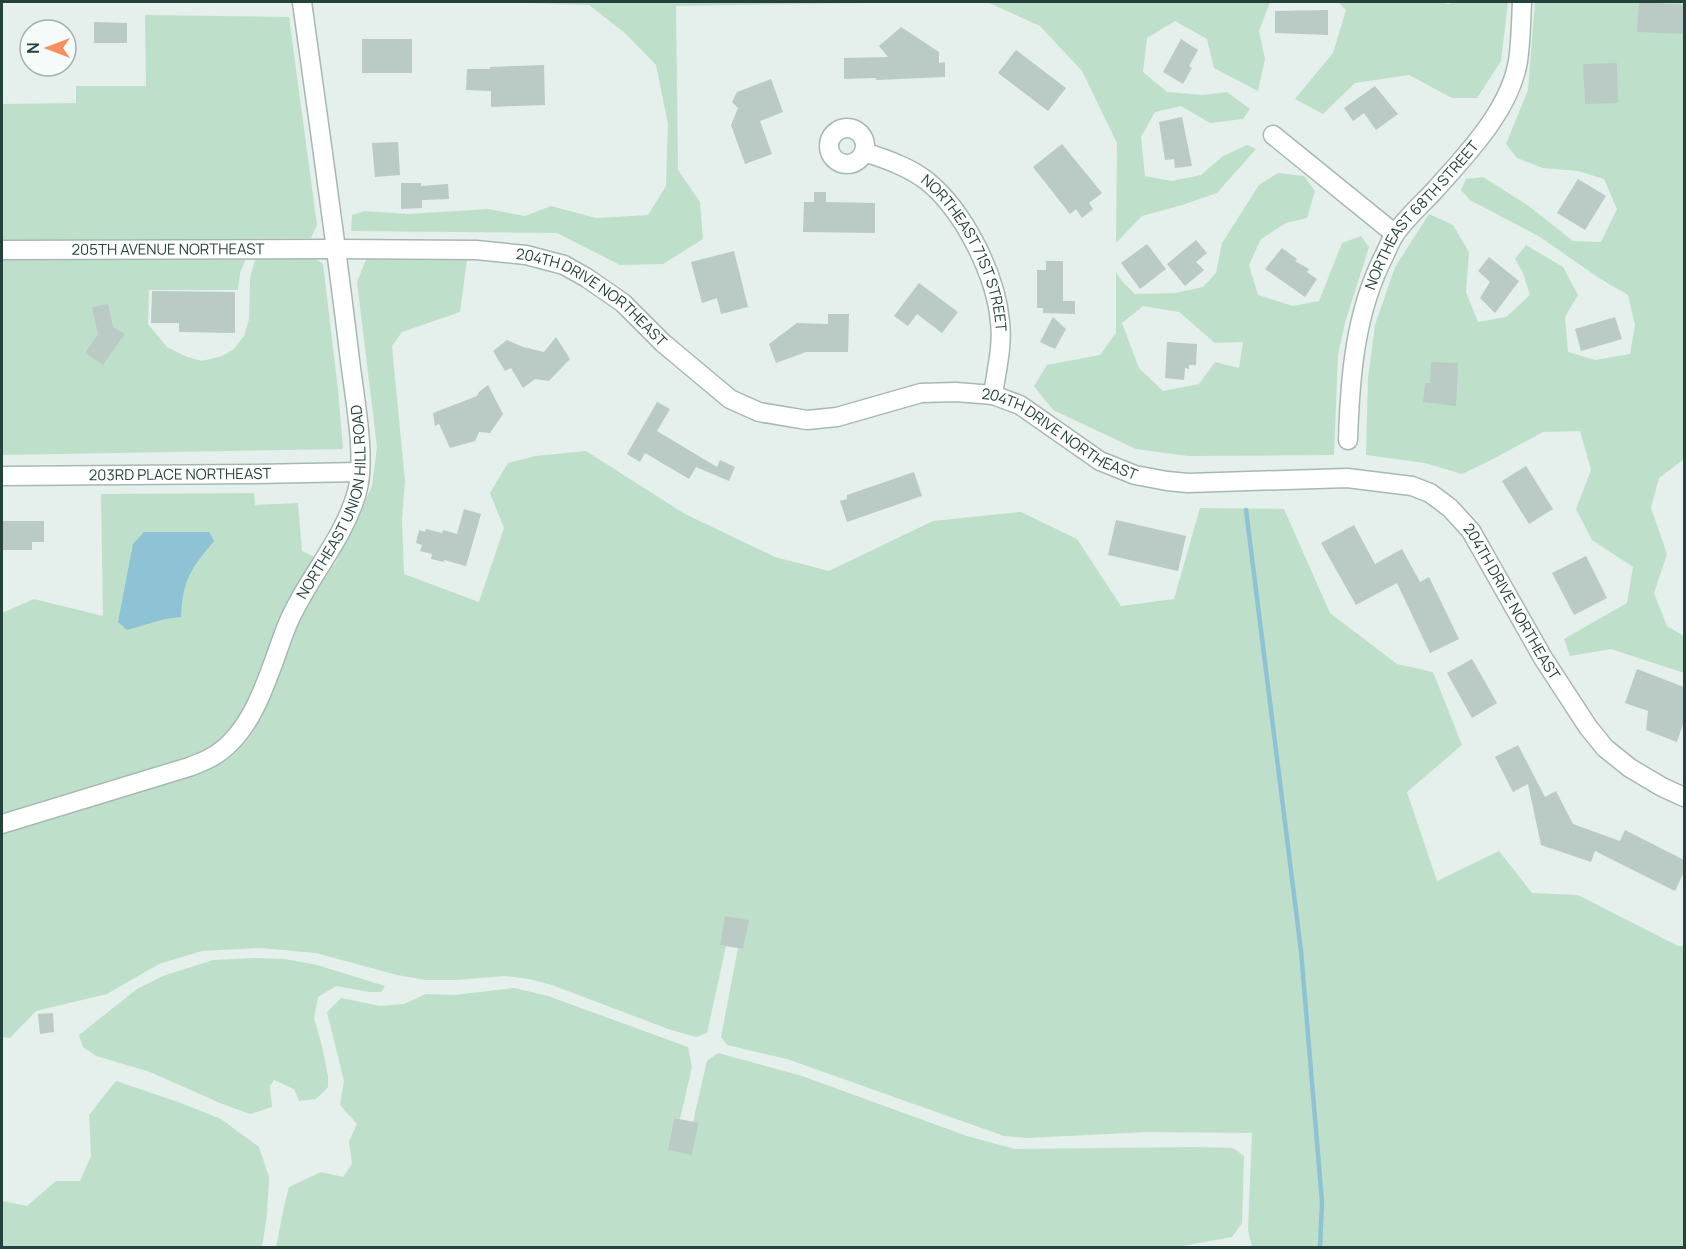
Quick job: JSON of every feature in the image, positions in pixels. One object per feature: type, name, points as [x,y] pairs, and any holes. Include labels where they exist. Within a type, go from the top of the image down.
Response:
[{"type":"street","name":"NORTHEAST UNION HILL ROAD","points":[[2,824],[189,767],[211,758],[232,742],[257,707],[287,625],[297,604],[332,548],[358,491],[359,439],[302,2]]},
{"type":"street","name":"NORTHEAST 68TH STREET","points":[[1347,440],[1352,364],[1358,327],[1374,274],[1395,234],[1467,154],[1510,90],[1518,63],[1522,2]]},
{"type":"street","points":[[1273,135],[1395,234]]},
{"type":"street","name":"NORTHEAST 71ST STREET","points":[[864,152],[897,163],[927,181],[947,202],[973,239],[993,285],[1001,322],[993,395]]},
{"type":"street","name":"205TH AVENUE NORTHEAST","points":[[2,250],[336,249]]},
{"type":"street","name":"204TH DRIVE NORTHEAST","points":[[336,249],[486,250],[526,255],[564,265],[623,303],[663,343],[730,399],[759,412],[807,420],[837,417],[921,393],[956,392],[993,395],[1020,405],[1100,460],[1135,475],[1188,483],[1347,478],[1412,486],[1430,493],[1450,508],[1471,531],[1543,658],[1588,727],[1605,748],[1630,768],[1684,797]]},
{"type":"street","name":"203RD PLACE NORTHEAST","points":[[2,476],[360,472]]},
{"type":"green space","points":[[497,2],[926,2],[676,6],[678,170],[700,202],[703,239],[663,264],[620,265],[557,233],[351,231],[352,215],[365,211],[408,214],[488,209],[525,216],[551,206],[596,218],[648,215],[666,186],[668,124],[656,65],[626,34],[589,5]]},
{"type":"green space","points":[[987,2],[1270,2],[1259,31],[1265,59],[1258,91],[1214,68],[1207,39],[1175,21],[1147,38],[1143,72],[1167,92],[1203,95],[1227,92],[1250,109],[1243,119],[1210,123],[1181,106],[1155,112],[1141,137],[1145,176],[1172,181],[1201,175],[1223,156],[1247,145],[1256,149],[1217,193],[1142,216],[1116,243],[1117,143],[1082,71],[1040,26]]},
{"type":"green space","points":[[1338,2],[1439,2],[1449,4],[1452,2],[1508,2],[1501,61],[1477,98],[1452,98],[1409,75],[1355,83],[1323,114],[1295,99],[1333,53],[1346,10]]},
{"type":"green space","points":[[1535,2],[1684,2],[1684,459],[1659,478],[1651,508],[1667,554],[1654,593],[1667,626],[1684,636],[1684,673],[1611,649],[1570,656],[1564,639],[1627,603],[1633,567],[1592,540],[1576,509],[1591,470],[1580,431],[1543,432],[1462,474],[1425,463],[1366,455],[1368,378],[1375,325],[1395,267],[1429,214],[1453,225],[1469,252],[1466,292],[1478,322],[1506,317],[1530,295],[1523,273],[1515,259],[1526,245],[1563,267],[1578,295],[1565,317],[1568,352],[1595,360],[1630,354],[1635,325],[1628,295],[1540,237],[1470,200],[1461,190],[1466,179],[1483,177],[1526,204],[1573,241],[1601,242],[1617,209],[1604,179],[1578,171],[1543,168],[1517,158],[1506,144],[1528,90]]},
{"type":"green space","points":[[145,15],[289,17],[317,225],[311,238],[2,241],[2,104],[76,103],[76,86],[146,86]]},
{"type":"green space","points":[[1278,173],[1304,176],[1315,191],[1307,218],[1286,223],[1261,239],[1249,265],[1258,295],[1293,306],[1319,301],[1342,243],[1361,236],[1369,247],[1345,323],[1338,355],[1334,455],[1188,456],[1136,449],[1053,410],[1034,386],[1047,365],[1100,355],[1116,333],[1116,272],[1135,294],[1175,293],[1203,287],[1216,273],[1222,243],[1259,185]],"holes":[[[1143,306],[1179,312],[1215,343],[1243,342],[1239,368],[1215,362],[1199,384],[1163,391],[1139,368],[1122,323]]]},
{"type":"green space","points":[[2,256],[247,256],[240,273],[238,290],[149,290],[148,324],[167,347],[187,357],[202,361],[222,356],[234,349],[244,336],[249,319],[250,278],[256,256],[312,256],[323,264],[343,449],[2,455]]},
{"type":"green space","points":[[367,257],[467,259],[460,312],[402,332],[392,346],[405,481],[402,520],[404,574],[479,602],[504,528],[490,493],[508,463],[535,456],[586,451],[685,514],[775,557],[829,571],[933,521],[1021,512],[1077,539],[1121,606],[1174,599],[1200,508],[1284,509],[1330,613],[1397,664],[1433,672],[1462,745],[1407,792],[1437,881],[1499,851],[1532,893],[1578,895],[1678,946],[1684,946],[1684,1247],[1252,1247],[1248,1230],[1252,1133],[1148,1132],[1027,1138],[1004,1136],[787,1059],[727,1045],[721,1037],[738,948],[743,949],[748,921],[726,916],[720,945],[726,946],[707,1033],[696,1037],[671,1030],[552,985],[529,979],[506,976],[426,980],[397,975],[316,953],[260,948],[202,951],[159,964],[107,994],[36,1011],[10,1038],[2,1037],[2,613],[34,599],[103,616],[101,494],[254,493],[255,505],[298,503],[302,551],[334,566],[372,486],[377,447],[357,282]]},
{"type":"green space","points":[[285,959],[317,965],[385,986],[381,992],[370,992],[336,986],[318,997],[314,1018],[322,1046],[328,1087],[316,1099],[299,1101],[294,1089],[274,1080],[270,1086],[272,1107],[250,1114],[150,1072],[96,1056],[83,1047],[79,1035],[137,989],[163,976],[213,960]]},
{"type":"green space","points":[[514,988],[548,996],[688,1047],[692,1067],[680,1119],[674,1118],[668,1150],[692,1154],[699,1124],[693,1122],[707,1061],[718,1053],[802,1076],[967,1136],[1015,1149],[1233,1148],[1244,1156],[1242,1223],[1232,1237],[1177,1247],[276,1248],[289,1187],[321,1172],[343,1177],[352,1164],[349,1141],[357,1124],[340,1105],[344,1081],[327,1012],[341,998],[380,1006],[404,1004],[426,994],[454,995]]},
{"type":"green space","points":[[116,1081],[221,1119],[259,1147],[269,1177],[262,1247],[2,1247],[2,1201],[27,1206],[56,1181],[80,1181],[91,1156],[89,1115]]},
{"type":"water","points":[[144,532],[209,532],[214,541],[189,576],[181,617],[165,619],[127,630],[118,622],[133,544]]},
{"type":"building","points":[[1639,2],[1684,5],[1684,34],[1637,32]]},
{"type":"building","points":[[1328,10],[1328,35],[1275,33],[1275,11]]},
{"type":"building","points":[[94,22],[127,23],[127,43],[94,43]]},
{"type":"building","points":[[901,27],[939,52],[939,63],[945,62],[945,77],[844,79],[844,58],[888,57],[879,46]]},
{"type":"building","points":[[362,39],[412,39],[412,73],[362,73]]},
{"type":"building","points":[[1181,39],[1198,50],[1183,84],[1163,72]]},
{"type":"building","points":[[1016,50],[1066,88],[1048,111],[998,73]]},
{"type":"building","points":[[1617,63],[1618,103],[1585,104],[1583,64]]},
{"type":"building","points":[[544,65],[545,105],[491,107],[491,91],[466,90],[467,69]]},
{"type":"building","points":[[771,79],[783,112],[760,121],[772,154],[745,164],[731,125],[738,108],[732,102],[737,92]]},
{"type":"building","points":[[1375,86],[1398,114],[1376,130],[1364,113],[1353,121],[1344,108]]},
{"type":"building","points":[[1182,117],[1192,166],[1175,168],[1174,159],[1165,160],[1159,122]]},
{"type":"building","points":[[398,142],[400,175],[375,177],[372,143]]},
{"type":"building","points":[[1062,144],[1102,193],[1089,203],[1093,209],[1082,218],[1076,209],[1070,214],[1033,167]]},
{"type":"building","points":[[1578,179],[1606,196],[1585,230],[1557,213]]},
{"type":"building","points":[[401,183],[421,183],[421,186],[448,184],[449,199],[422,200],[422,208],[401,209]]},
{"type":"building","points":[[814,192],[826,192],[826,202],[875,203],[875,233],[803,232],[804,202],[814,202]]},
{"type":"building","points":[[1196,240],[1207,253],[1196,262],[1204,270],[1185,286],[1167,264]]},
{"type":"building","points":[[1147,244],[1166,269],[1140,289],[1121,263]]},
{"type":"building","points":[[1282,248],[1297,259],[1295,261],[1309,269],[1307,272],[1317,279],[1305,297],[1265,269]]},
{"type":"building","points":[[734,251],[748,307],[721,314],[717,298],[702,303],[691,262]]},
{"type":"building","points":[[1489,257],[1519,281],[1495,313],[1480,298],[1490,282],[1478,271]]},
{"type":"building","points":[[1046,261],[1063,261],[1063,301],[1075,301],[1075,314],[1043,313],[1043,308],[1037,308],[1037,270],[1046,270]]},
{"type":"building","points":[[919,283],[958,312],[942,333],[917,314],[908,326],[894,316]]},
{"type":"building","points":[[152,291],[235,292],[235,333],[179,332],[179,323],[151,323]]},
{"type":"building","points":[[108,304],[113,327],[125,334],[103,365],[85,353],[98,334],[92,307]]},
{"type":"building","points":[[828,314],[849,314],[848,352],[806,352],[776,363],[769,344],[797,323],[828,324]]},
{"type":"building","points":[[1053,317],[1066,329],[1055,349],[1040,342]]},
{"type":"building","points":[[1615,317],[1622,339],[1581,351],[1575,329]]},
{"type":"building","points":[[556,337],[570,359],[549,381],[535,379],[523,388],[511,368],[505,371],[493,351],[507,340],[544,352]]},
{"type":"building","points":[[1167,342],[1197,344],[1196,365],[1189,365],[1189,369],[1185,368],[1184,380],[1165,378]]},
{"type":"building","points":[[1431,362],[1458,363],[1456,406],[1423,402],[1425,383],[1430,383]]},
{"type":"building","points":[[488,385],[503,414],[490,433],[479,432],[475,441],[450,448],[439,424],[435,426],[433,413],[477,396]]},
{"type":"building","points":[[657,402],[670,409],[657,431],[717,467],[720,460],[735,467],[729,481],[696,467],[689,479],[645,453],[640,462],[627,454]]},
{"type":"building","points":[[1526,466],[1553,509],[1529,524],[1502,481]]},
{"type":"building","points":[[914,472],[922,496],[847,522],[840,501],[847,499],[847,495]]},
{"type":"building","points":[[464,509],[481,514],[466,566],[431,559],[432,554],[420,551],[422,545],[416,543],[419,530],[425,532],[426,529],[442,533],[443,530],[457,534]]},
{"type":"building","points":[[1116,520],[1186,536],[1178,571],[1108,555]]},
{"type":"building","points":[[2,521],[44,521],[44,542],[32,542],[32,550],[2,550]]},
{"type":"building","points":[[1354,525],[1375,564],[1402,549],[1420,582],[1429,577],[1459,639],[1430,653],[1397,583],[1356,605],[1321,543]]},
{"type":"building","points":[[1586,556],[1607,598],[1574,615],[1552,573]]},
{"type":"building","points":[[1472,659],[1497,703],[1472,718],[1447,673]]},
{"type":"building","points":[[1637,669],[1684,687],[1684,721],[1677,742],[1646,730],[1648,711],[1625,703]]},
{"type":"building","points":[[1518,745],[1545,797],[1556,791],[1573,824],[1620,841],[1625,830],[1684,860],[1684,872],[1675,891],[1595,851],[1591,862],[1541,845],[1528,784],[1513,792],[1495,757]]},
{"type":"building","points":[[725,916],[749,920],[743,949],[720,945]]},
{"type":"building","points":[[53,1013],[54,1032],[40,1034],[38,1014]]},
{"type":"building","points":[[674,1118],[699,1123],[692,1155],[668,1150]]},
{"type":"waterway","points":[[1246,510],[1301,951],[1322,1202],[1320,1248]]}]
